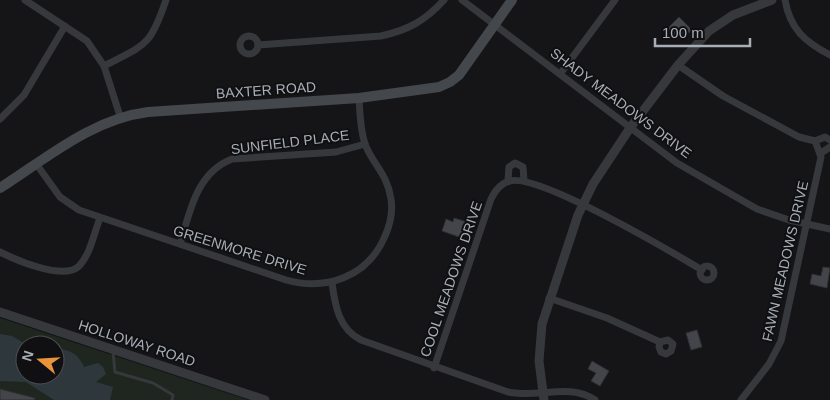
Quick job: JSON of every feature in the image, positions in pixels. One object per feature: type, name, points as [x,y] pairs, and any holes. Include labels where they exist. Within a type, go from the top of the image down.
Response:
[{"type":"main road","name":"BAXTER ROAD","points":[[0,188],[94,127],[120,116],[148,112],[359,98],[427,90],[450,82],[458,75],[512,0]]},
{"type":"street","points":[[25,0],[87,41],[104,66],[120,116]]},
{"type":"street","points":[[104,66],[146,43],[154,33],[166,0]]},
{"type":"street","points":[[258,45],[381,36],[399,32],[431,15],[444,0]]},
{"type":"street","name":"SHADY MEADOWS DRIVE","points":[[462,0],[672,159],[757,209],[830,229]]},
{"type":"street","points":[[560,74],[615,0]]},
{"type":"street","points":[[543,396],[539,361],[542,324],[549,298],[583,205],[593,184],[630,128],[678,66],[709,31],[745,9],[772,0]]},
{"type":"street","points":[[785,0],[797,31],[812,46],[830,55]]},
{"type":"street","points":[[0,119],[24,94],[65,26]]},
{"type":"street","points":[[678,66],[723,96],[799,137],[818,147],[830,147]]},
{"type":"street","name":"GREENMORE DRIVE","points":[[37,165],[48,183],[66,204],[100,218],[298,283],[332,283],[351,275],[367,263],[383,242],[392,213],[387,181],[365,144],[361,128],[359,98]]},
{"type":"street","points":[[818,147],[825,137],[830,140]]},
{"type":"street","name":"SUNFIELD PLACE","points":[[180,244],[198,190],[207,176],[218,166],[232,159],[336,152],[365,144]]},
{"type":"street","name":"FAWN MEADOWS DRIVE","points":[[741,400],[769,364],[781,341],[821,164],[818,147]]},
{"type":"street","name":"COOL MEADOWS DRIVE","points":[[434,368],[491,198],[498,188],[508,181],[510,167],[515,163],[523,167],[524,180]]},
{"type":"street","points":[[508,181],[524,180],[583,205],[632,229],[702,270]]},
{"type":"street","points":[[0,252],[32,265],[56,271],[72,271],[78,267],[86,255],[100,218]]},
{"type":"street","points":[[332,283],[338,314],[348,332],[361,340],[434,368],[517,394],[543,396],[584,393],[595,400]]},
{"type":"street","points":[[549,298],[607,318],[660,342]]},
{"type":"street","name":"HOLLOWAY ROAD","points":[[0,312],[112,349],[122,357],[265,400]]},
{"type":"lane","points":[[112,349],[114,368],[118,373],[156,384],[173,395],[172,400]]},
{"type":"lane","points":[[114,363],[122,357]]},
{"type":"shaded area","points":[[0,318],[51,335],[15,335],[15,385],[65,385],[65,339],[248,400],[0,400]]},
{"type":"shaded area","points":[[0,334],[15,338],[15,382],[0,381]]},
{"type":"shaded area","points":[[65,350],[76,355],[84,367],[98,363],[103,367],[106,374],[96,382],[113,387],[110,400],[54,400],[31,385],[65,385]]},
{"type":"building","points":[[679,17],[692,30],[684,37],[678,31],[672,38],[665,31]]},
{"type":"building","points":[[454,218],[467,222],[462,238],[442,231],[446,219],[453,222]]},
{"type":"building","points":[[823,267],[830,268],[827,288],[810,284],[812,274],[821,276]]},
{"type":"building","points":[[697,330],[702,347],[691,350],[686,333]]},
{"type":"building","points":[[592,361],[609,371],[600,386],[591,381],[596,373],[588,369]]},
{"type":"building","points":[[0,389],[35,398],[34,400],[0,400]]}]
